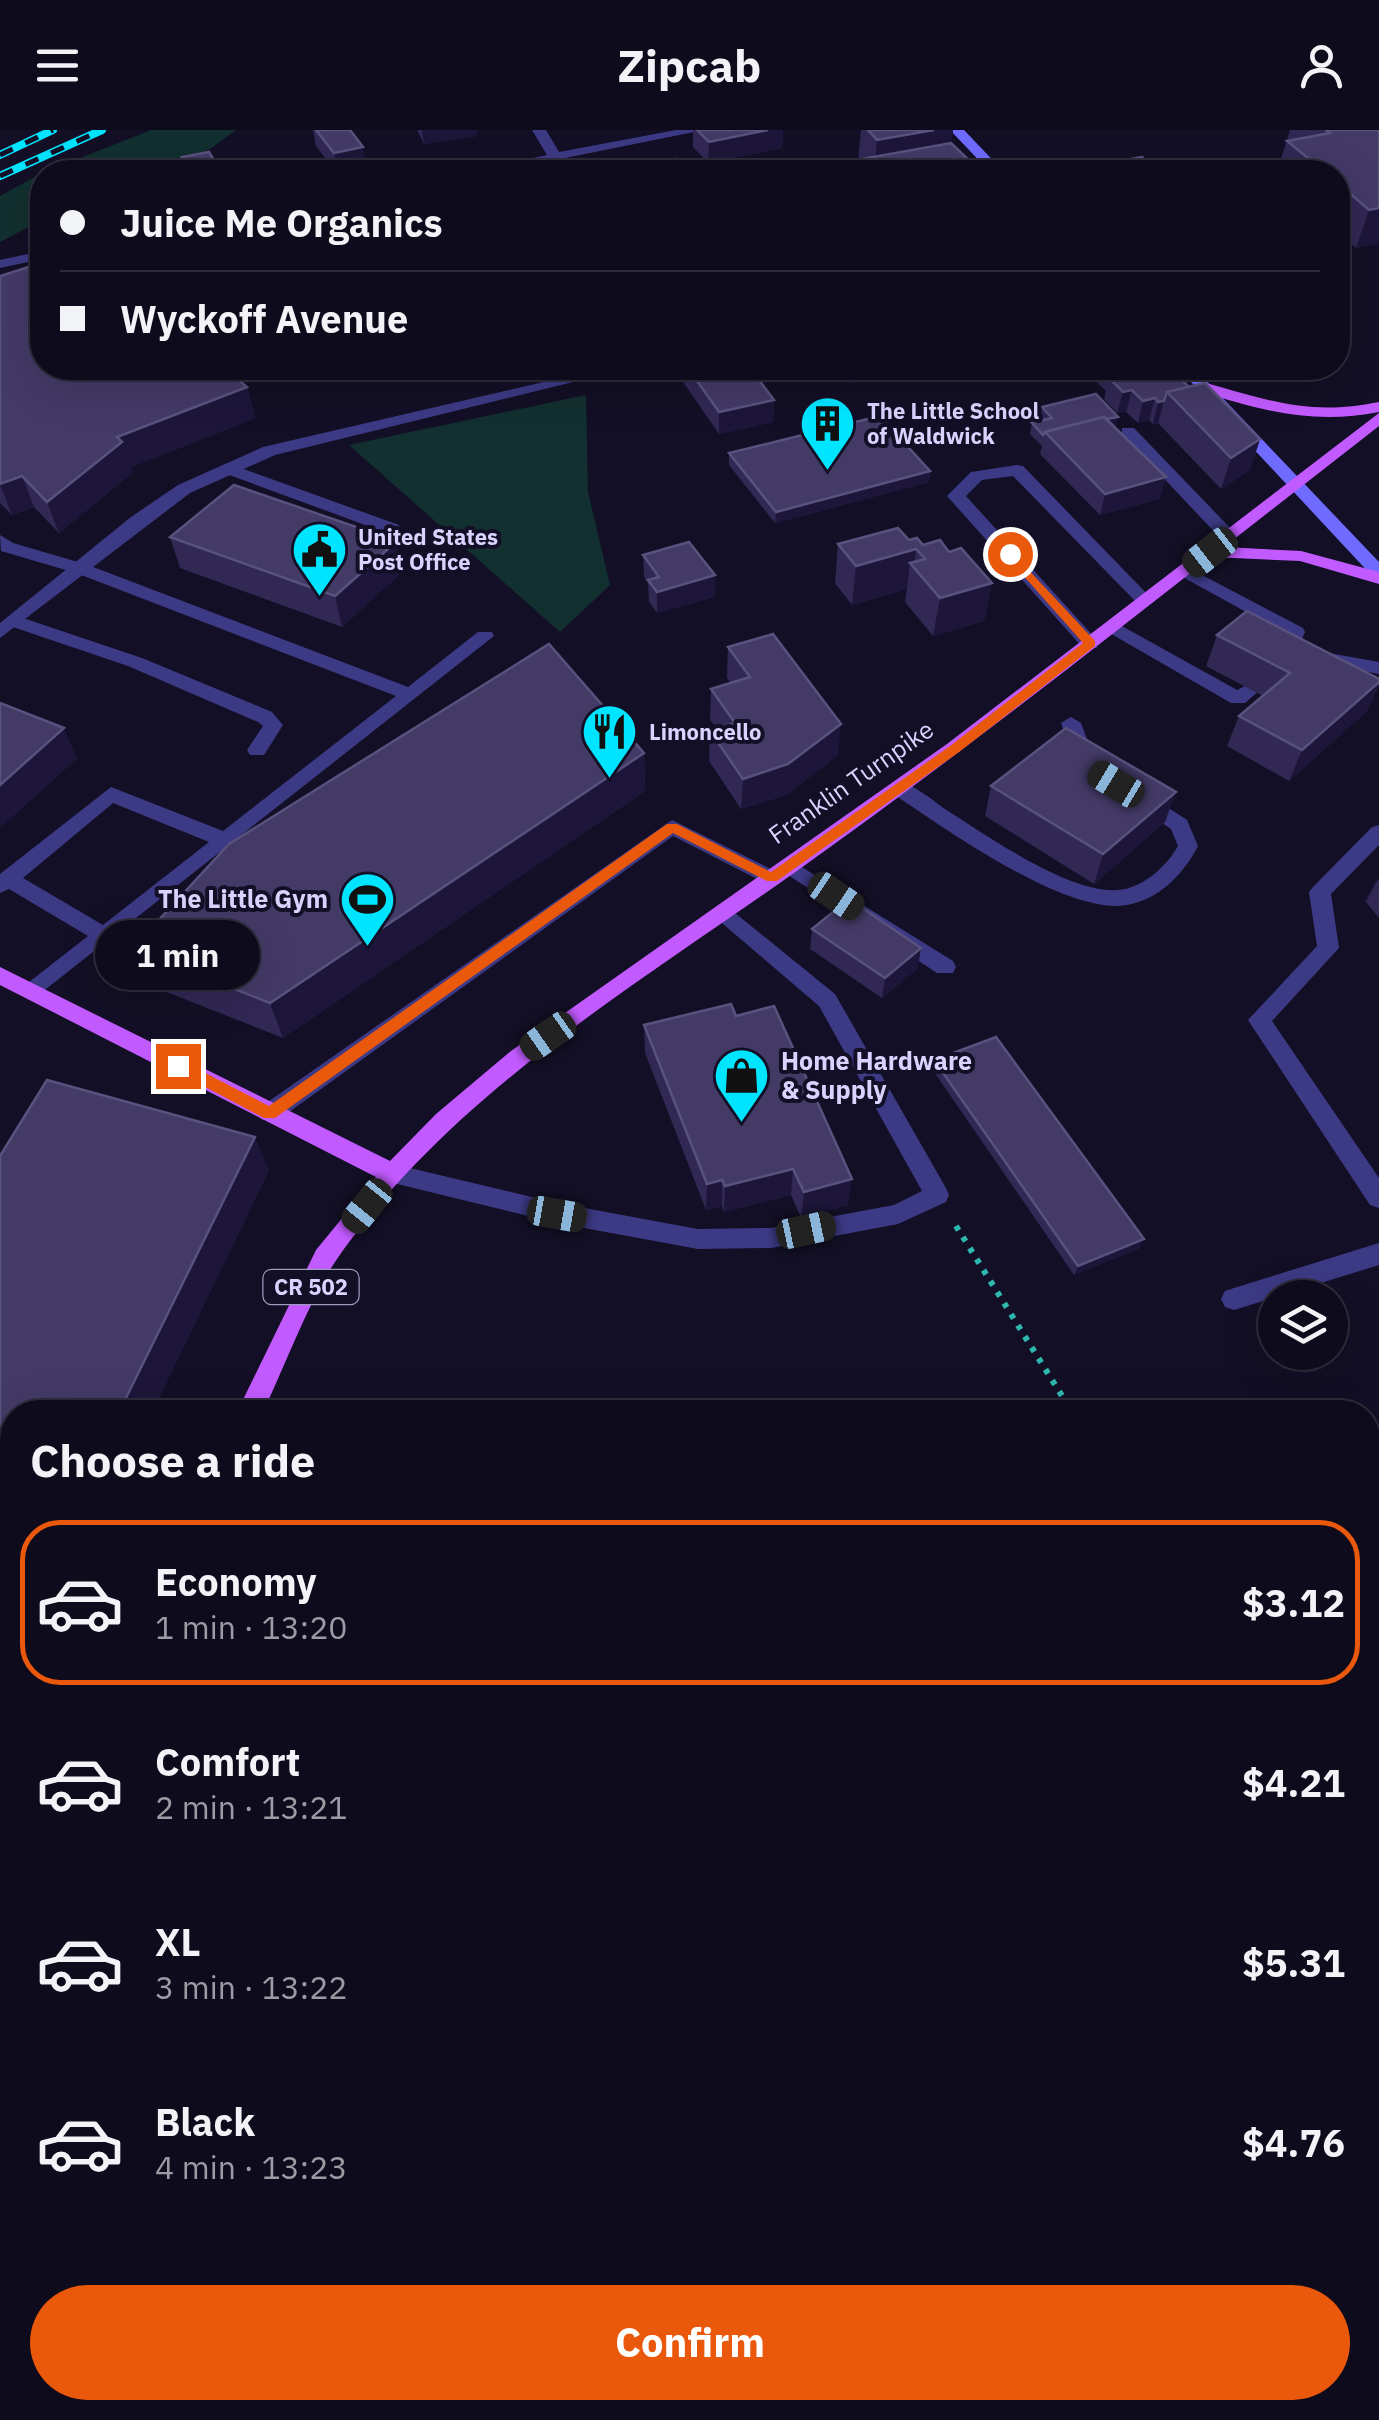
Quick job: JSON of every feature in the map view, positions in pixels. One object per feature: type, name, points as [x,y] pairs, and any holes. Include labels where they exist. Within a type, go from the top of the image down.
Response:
[{"type":"main road","points":[[1206,388],[1292,415],[1325,417],[1379,407]]},
{"type":"main road","name":"Franklin Turnpike","points":[[256,1400],[325,1257],[393,1174],[444,1121],[519,1057],[899,788],[1230,537],[1379,418]]},
{"type":"main road","points":[[1210,552],[1301,556],[1379,575]]},
{"type":"main road","points":[[0,975],[393,1174]]},
{"type":"street","points":[[539,130],[555,158]]},
{"type":"street","points":[[544,160],[697,130]]},
{"type":"street","points":[[957,130],[986,160]]},
{"type":"street","points":[[0,264],[30,258]]},
{"type":"street","points":[[7,627],[153,510],[184,488],[227,468],[269,451],[571,380]]},
{"type":"street","points":[[1198,380],[1298,483],[1379,575]]},
{"type":"street","points":[[1128,430],[1230,537]]},
{"type":"street","points":[[227,468],[393,529]]},
{"type":"street","points":[[1090,644],[956,496],[977,476],[1017,470],[1146,601]]},
{"type":"street","points":[[0,540],[6,547],[82,569],[410,696]]},
{"type":"street","points":[[1185,571],[1296,632],[1285,659],[1379,668]]},
{"type":"street","points":[[1112,626],[1238,698],[1251,690]]},
{"type":"street","points":[[7,627],[134,662],[265,717],[273,725],[257,750]]},
{"type":"street","points":[[32,992],[485,636]]},
{"type":"street","points":[[899,788],[990,845],[1071,887],[1112,899],[1143,893],[1166,874],[1188,846],[1180,825],[1082,760],[1071,722]]},
{"type":"street","points":[[103,934],[4,882],[111,794],[225,840]]},
{"type":"street","points":[[270,1114],[672,827],[781,872],[945,967]]},
{"type":"street","points":[[1379,832],[1320,892],[1328,948],[1259,1020],[1379,1198]]},
{"type":"street","points":[[393,1174],[557,1214],[698,1240],[771,1238],[898,1214],[937,1195],[827,1000],[724,912]]},
{"type":"street","points":[[1234,1299],[1379,1254]]},
{"type":"path","points":[[937,1195],[1065,1400]]},
{"type":"green space","points":[[151,130],[236,130],[210,149],[183,160],[75,160]]},
{"type":"green space","points":[[30,180],[30,226],[0,242],[0,196]]},
{"type":"green space","points":[[586,395],[588,492],[610,585],[560,632],[349,445]]},
{"type":"building","points":[[316,130],[350,130],[363,147],[334,153]]},
{"type":"building","points":[[697,130],[768,130],[709,142]]},
{"type":"building","points":[[868,130],[934,130],[877,140]]},
{"type":"building","points":[[1326,130],[1379,130],[1379,208],[1369,210],[1350,193],[1350,160],[1310,160],[1287,141],[1330,133]]},
{"type":"building","points":[[951,143],[969,160],[856,160]]},
{"type":"building","points":[[209,152],[214,160],[184,160],[182,157]]},
{"type":"building","points":[[30,267],[30,380],[239,380],[247,387],[117,437],[122,442],[47,502],[22,476],[0,484],[0,276]]},
{"type":"building","points":[[696,380],[759,380],[774,400],[719,412]]},
{"type":"building","points":[[1111,380],[1182,380],[1189,387],[1167,392],[1164,401],[1158,402],[1155,398],[1143,401],[1132,390],[1123,392]]},
{"type":"building","points":[[1205,383],[1260,439],[1231,458],[1167,392]]},
{"type":"building","points":[[1096,394],[1118,417],[1104,417],[1043,435],[1032,423],[1052,418],[1042,407]]},
{"type":"building","name":"The Little School of Waldwick","points":[[880,416],[930,471],[776,512],[729,453]]},
{"type":"building","points":[[1104,417],[1166,477],[1105,494],[1045,432]]},
{"type":"building","points":[[234,485],[397,541],[335,596],[170,537]]},
{"type":"building","points":[[898,528],[909,540],[917,538],[923,545],[940,540],[949,552],[961,548],[992,583],[940,598],[910,563],[925,559],[916,549],[856,566],[838,544]]},
{"type":"building","points":[[689,542],[715,575],[657,592],[648,580],[659,577],[643,555]]},
{"type":"building","points":[[1247,611],[1379,682],[1302,750],[1239,716],[1290,673],[1217,635]]},
{"type":"building","points":[[773,634],[841,724],[788,764],[743,779],[710,731],[735,723],[711,689],[750,677],[728,647]]},
{"type":"building","points":[[549,644],[644,753],[270,1003],[132,949],[229,844]]},
{"type":"building","points":[[0,703],[64,728],[0,785]]},
{"type":"building","points":[[1066,728],[1176,792],[1103,854],[991,786]]},
{"type":"building","points":[[849,899],[921,948],[885,978],[812,929]]},
{"type":"building","name":"Home Hardware & Supply","points":[[731,1004],[736,1016],[774,1006],[852,1179],[804,1192],[793,1169],[725,1186],[722,1180],[707,1184],[644,1025]]},
{"type":"building","points":[[996,1037],[1144,1239],[1078,1266],[934,1060]]},
{"type":"building","points":[[47,1080],[255,1137],[125,1400],[0,1400],[0,1156]]},
{"type":"railway","points":[[0,155],[53,130]]},
{"type":"railway","points":[[35,160],[102,130]]},
{"type":"railway","points":[[0,176],[30,162]]},
{"type":"place","name":"The Little School of Waldwick","points":[[828,473]]},
{"type":"place","name":"United States Post Office","points":[[319,599]]},
{"type":"place","name":"Limoncello","points":[[610,781]]},
{"type":"place","name":"The Little Gym","points":[[367,948]]},
{"type":"place","name":"Home Hardware & Supply","points":[[742,1124]]},
{"type":"route","points":[[178,1066],[270,1114],[672,827],[772,878],[954,749],[1090,644],[1010,554]]}]
